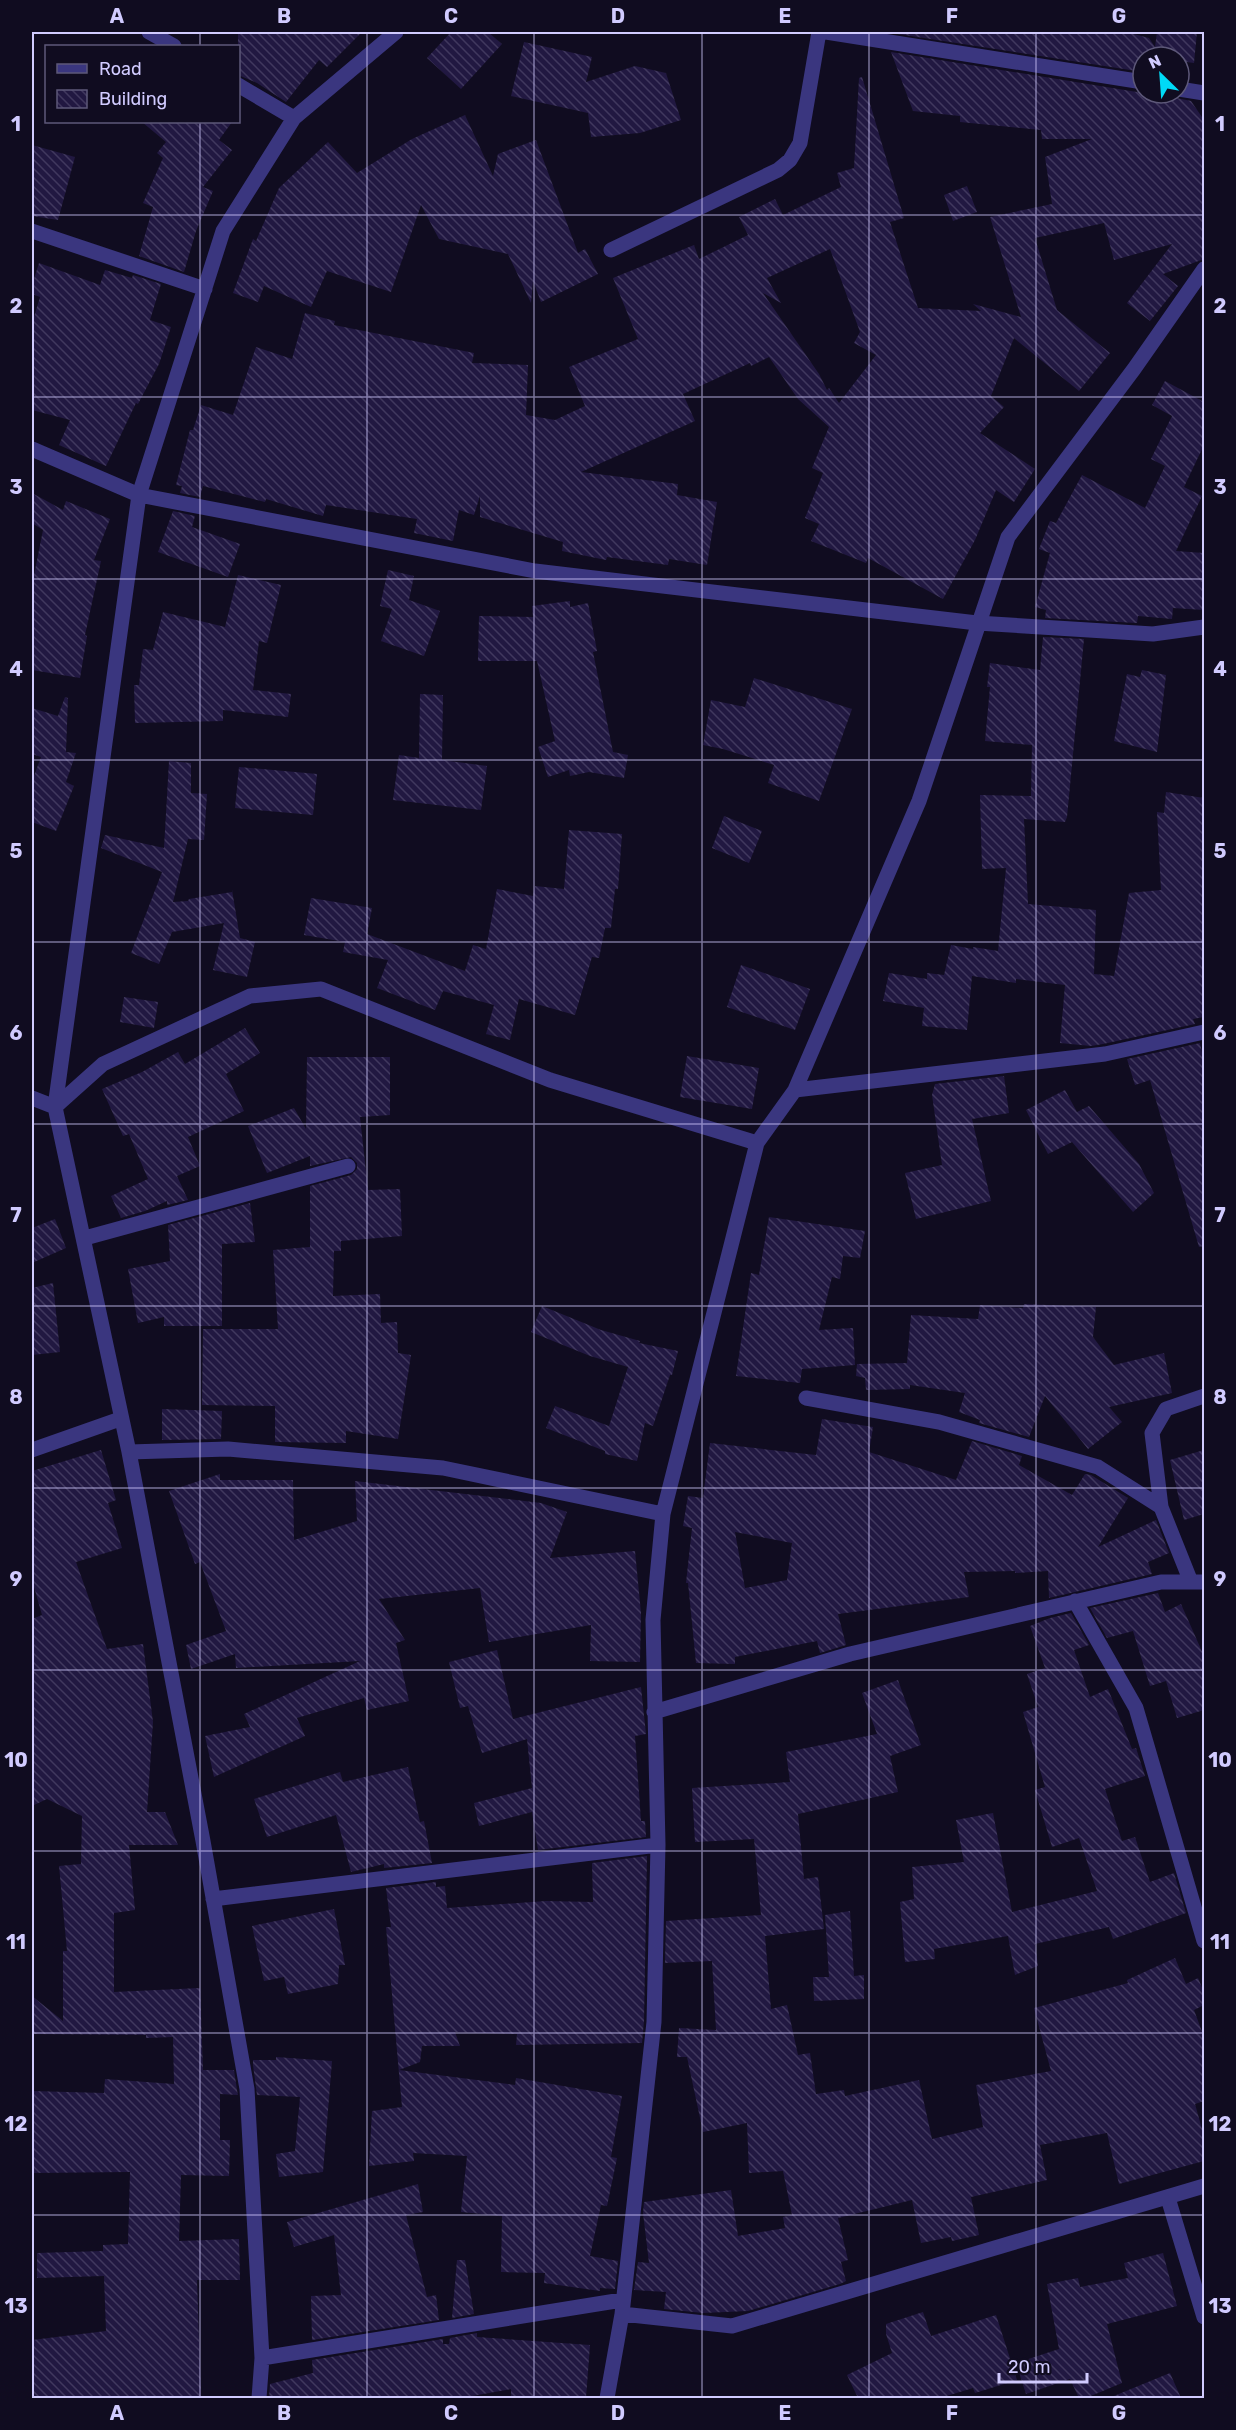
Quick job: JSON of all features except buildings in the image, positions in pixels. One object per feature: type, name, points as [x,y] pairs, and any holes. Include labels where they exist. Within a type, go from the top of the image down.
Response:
[{"type":"street","points":[[149,32],[172,45]]},
{"type":"street","points":[[259,2398],[262,2358],[247,2089],[129,1452],[120,1419],[55,1107],[139,495],[223,231],[294,118],[396,32]]},
{"type":"street","points":[[611,250],[778,170],[790,160],[800,144],[819,32]]},
{"type":"street","points":[[826,32],[1131,80]]},
{"type":"street","points":[[240,86],[294,118]]},
{"type":"street","points":[[32,231],[205,289]]},
{"type":"street","points":[[607,2398],[622,2307],[654,2022],[658,1845],[652,1620],[663,1514],[757,1143],[795,1090],[919,801],[1008,537],[1134,369],[1204,269]]},
{"type":"street","points":[[32,449],[139,495],[535,571],[978,623],[1153,634],[1204,627]]},
{"type":"street","points":[[55,1107],[103,1064],[250,996],[321,988],[550,1080],[757,1143]]},
{"type":"street","points":[[795,1090],[1105,1054],[1204,1032]]},
{"type":"street","points":[[32,1098],[55,1107]]},
{"type":"street","points":[[84,1238],[348,1166]]},
{"type":"street","points":[[654,1712],[850,1654],[1161,1582],[1198,1582],[1161,1507],[1152,1433],[1166,1409],[1204,1396]]},
{"type":"street","points":[[806,1398],[939,1422],[1098,1467],[1161,1507]]},
{"type":"street","points":[[32,1450],[120,1419]]},
{"type":"street","points":[[129,1452],[228,1449],[443,1468],[663,1514]]},
{"type":"street","points":[[1075,1601],[1136,1708],[1200,1908],[1204,1941]]},
{"type":"street","points":[[213,1899],[658,1845]]},
{"type":"street","points":[[262,2358],[622,2307],[732,2326],[1204,2186]]},
{"type":"street","points":[[1168,2198],[1204,2317]]}]
